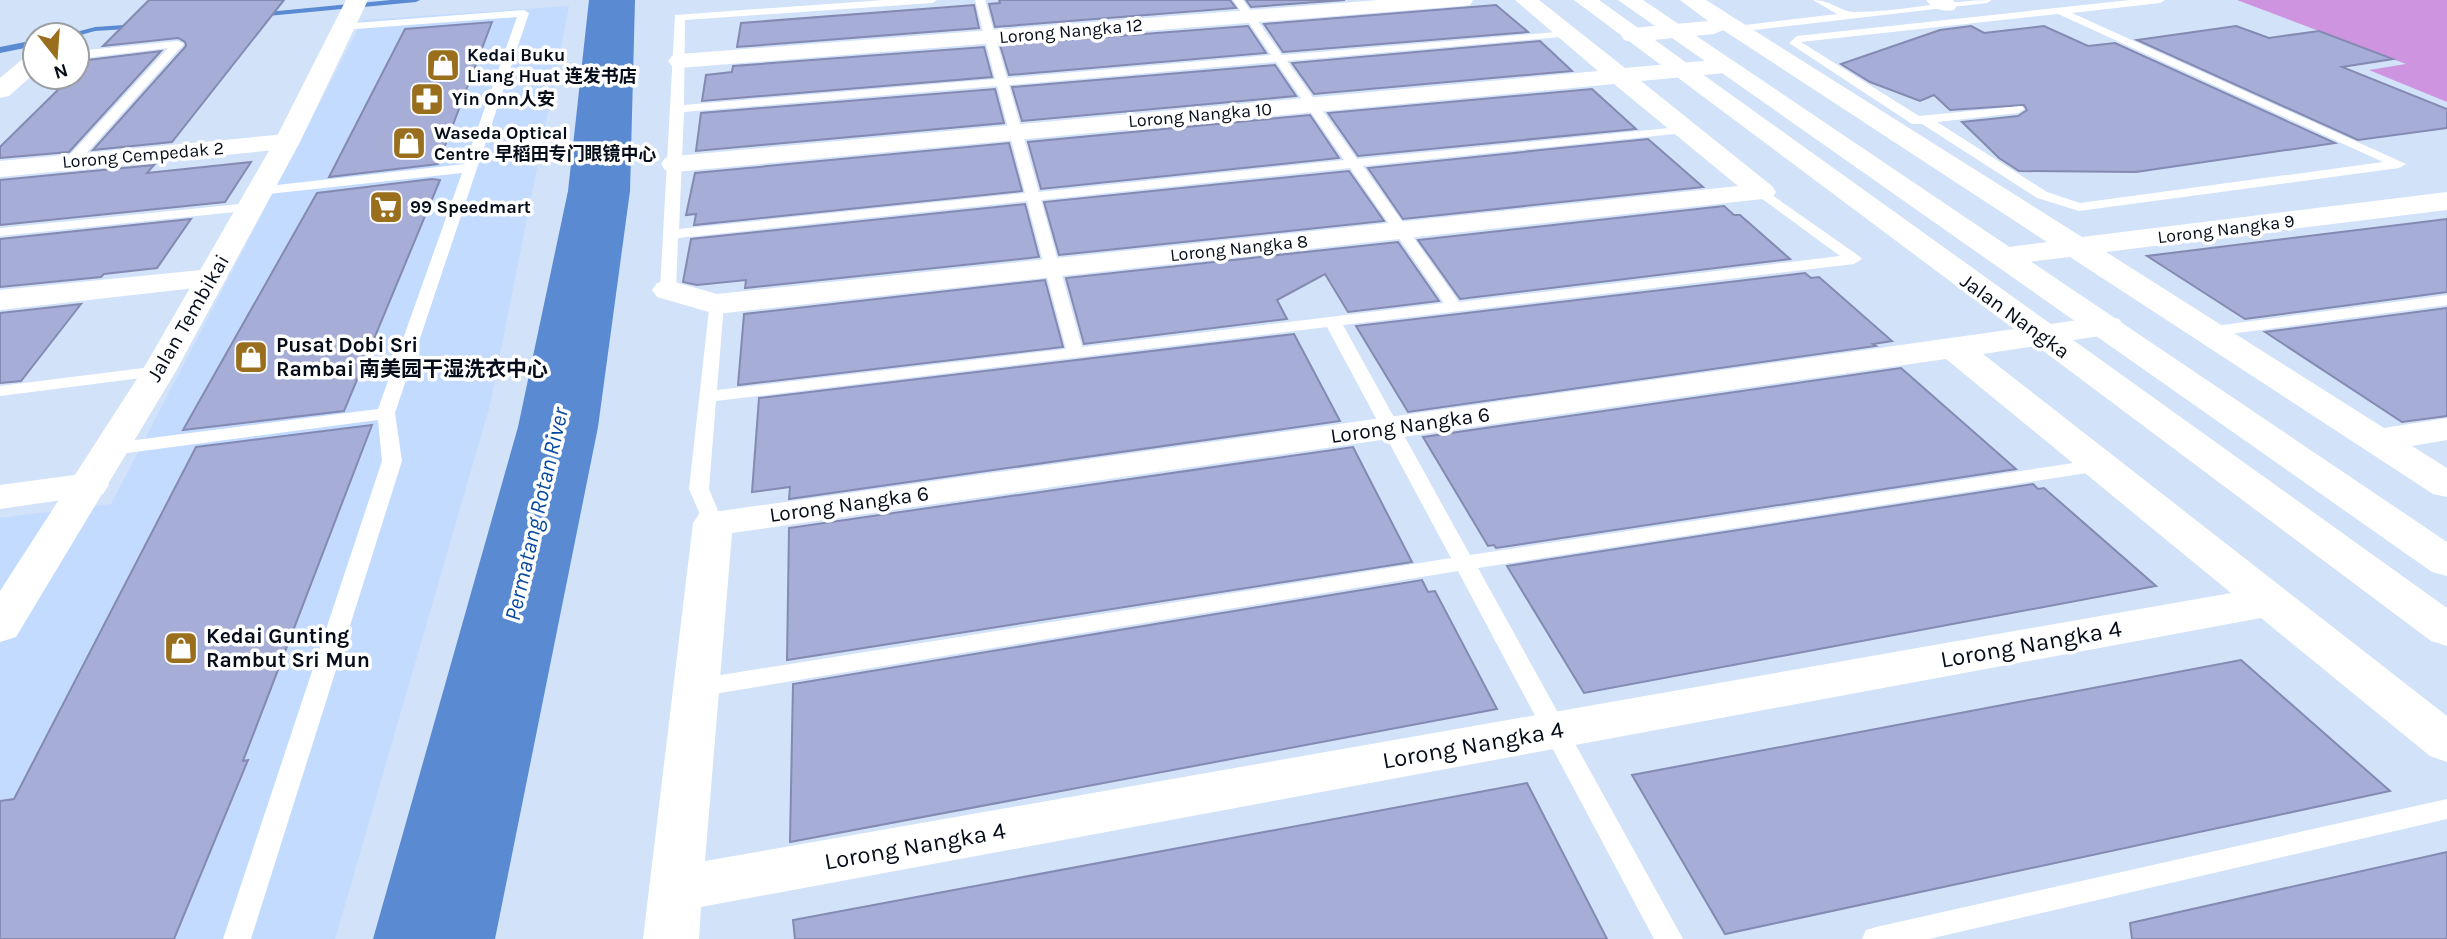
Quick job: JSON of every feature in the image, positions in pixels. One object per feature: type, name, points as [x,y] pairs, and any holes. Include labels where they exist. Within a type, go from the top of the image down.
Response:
[{"type":"street","name":"Lorong Nangka 12","points":[[680,61],[990,38],[1244,8],[1462,0]]},
{"type":"street","points":[[1526,0],[1762,192]]},
{"type":"street","name":"Jalan Nangka","points":[[1585,0],[2447,630]]},
{"type":"street","name":"Jalan Nangka","points":[[1629,0],[2447,562]]},
{"type":"street","points":[[1691,0],[2447,485]]},
{"type":"street","name":"Jalan Tembikai","points":[[0,626],[159,371],[286,142],[350,13]]},
{"type":"street","points":[[1632,35],[1733,27]]},
{"type":"street","name":"Lorong Nangka 10","points":[[675,164],[1725,66]]},
{"type":"street","points":[[0,91],[21,73]]},
{"type":"street","name":"Lorong Cempedak 2","points":[[0,169],[286,142]]},
{"type":"street","name":"Lorong Nangka 8","points":[[716,304],[1762,192]]},
{"type":"street","name":"Lorong Nangka 9","points":[[2004,256],[2447,201]]},
{"type":"street","points":[[0,300],[211,278]]},
{"type":"street","points":[[668,290],[716,304]]},
{"type":"street","name":"Lorong Nangka 6","points":[[713,523],[2107,326]]},
{"type":"street","points":[[1955,349],[2447,743]]},
{"type":"street","points":[[2376,440],[2447,429]]},
{"type":"street","points":[[0,497],[89,485]]},
{"type":"street","points":[[671,939],[713,523]]},
{"type":"street","name":"Lorong Nangka 4","points":[[676,889],[2270,601]]},
{"type":"lane","points":[[668,290],[680,61],[679,17],[932,0]]},
{"type":"lane","points":[[980,0],[1075,352]]},
{"type":"lane","points":[[1818,0],[1849,16]]},
{"type":"lane","points":[[1733,27],[1849,16],[1942,2],[1987,0]]},
{"type":"lane","points":[[2059,11],[2399,164],[2079,207],[2042,195],[1799,48],[1795,43],[1797,39],[2160,0]]},
{"type":"lane","points":[[1244,8],[1455,307]]},
{"type":"lane","points":[[237,939],[392,461],[386,412],[524,13],[350,13]]},
{"type":"lane","points":[[677,108],[1568,34]]},
{"type":"lane","points":[[71,162],[178,44],[123,47],[91,53]]},
{"type":"lane","points":[[1885,125],[2018,109]]},
{"type":"lane","points":[[671,234],[1684,129]]},
{"type":"lane","points":[[0,232],[470,168]]},
{"type":"lane","points":[[707,397],[1854,259],[1762,192]]},
{"type":"lane","points":[[2207,332],[2447,300]]},
{"type":"lane","points":[[713,523],[699,489],[716,304]]},
{"type":"lane","points":[[1334,323],[1669,939]]},
{"type":"lane","points":[[0,391],[159,371]]},
{"type":"lane","points":[[112,449],[386,412]]},
{"type":"lane","points":[[696,688],[1465,563],[2100,464]]},
{"type":"lane","points":[[1875,939],[2447,809]]},
{"type":"shaded area","points":[[2237,0],[2447,0],[2447,102],[2369,70],[2406,64]]},
{"type":"shaded area","points":[[569,6],[490,405],[335,939],[0,939],[0,518],[111,504],[363,20]]},
{"type":"building","points":[[149,0],[284,0],[172,142],[93,150],[186,46],[185,42],[178,38],[103,46]]},
{"type":"building","points":[[999,0],[1230,0],[1236,8],[995,27],[989,4],[1000,3]]},
{"type":"building","points":[[1246,0],[1345,0],[1251,7]]},
{"type":"building","points":[[974,5],[979,28],[737,47],[741,23]]},
{"type":"building","points":[[1496,5],[1528,32],[1283,52],[1264,24]]},
{"type":"building","points":[[492,22],[438,164],[329,177],[405,29]]},
{"type":"building","points":[[1248,26],[1266,53],[1009,75],[1000,45]]},
{"type":"building","points":[[1971,26],[1984,33],[2044,26],[2088,46],[2115,43],[2335,143],[2136,172],[2019,171],[1999,158],[1962,122],[2018,116],[2027,110],[2024,105],[1950,110],[1934,95],[1920,101],[1870,82],[1841,64],[1940,30]]},
{"type":"building","points":[[2236,26],[2269,38],[2319,31],[2393,59],[2342,67],[2447,109],[2447,128],[2358,140],[2137,40]]},
{"type":"building","points":[[1540,41],[1572,71],[1314,94],[1292,63]]},
{"type":"building","points":[[984,47],[992,77],[702,101],[706,75],[732,72],[733,66]]},
{"type":"building","points":[[161,51],[69,152],[0,158],[0,147],[57,91],[91,91],[91,60]]},
{"type":"building","points":[[1275,65],[1296,96],[1022,121],[1012,87]]},
{"type":"building","points":[[995,89],[1004,123],[696,151],[701,113]]},
{"type":"building","points":[[1592,89],[1636,129],[1358,156],[1328,113]]},
{"type":"building","points":[[1310,115],[1339,158],[1041,189],[1028,142]]},
{"type":"building","points":[[1648,139],[1703,187],[1403,219],[1368,168]]},
{"type":"building","points":[[1009,143],[1022,191],[694,225],[696,214],[686,215],[695,173]]},
{"type":"building","points":[[251,162],[225,202],[0,225],[0,180],[154,165],[147,173]]},
{"type":"building","points":[[1349,171],[1384,221],[1059,255],[1044,202]]},
{"type":"building","points":[[440,180],[344,411],[183,430],[317,193]]},
{"type":"building","points":[[1025,204],[1039,257],[745,288],[746,280],[697,285],[683,282],[691,239]]},
{"type":"building","points":[[1724,206],[1734,215],[1740,215],[1790,259],[1460,299],[1418,240]]},
{"type":"building","points":[[191,219],[157,268],[104,274],[101,277],[0,287],[0,239]]},
{"type":"building","points":[[2447,219],[2447,292],[2245,319],[2147,256]]},
{"type":"building","points":[[1398,242],[1439,301],[1348,312],[1325,274],[1277,300],[1287,319],[1084,344],[1066,278]]},
{"type":"building","points":[[1805,273],[1811,278],[1819,277],[1892,341],[1873,344],[1876,346],[1408,412],[1356,326]]},
{"type":"building","points":[[1045,280],[1063,347],[738,385],[744,314]]},
{"type":"building","points":[[81,304],[21,381],[0,383],[0,313]]},
{"type":"building","points":[[2447,308],[2447,416],[2402,422],[2265,332]]},
{"type":"building","points":[[1294,334],[1340,421],[789,499],[790,487],[752,492],[759,398]]},
{"type":"building","points":[[1901,368],[2016,469],[1496,548],[1494,545],[1488,546],[1423,437]]},
{"type":"building","points":[[372,425],[243,761],[248,760],[174,939],[0,939],[0,801],[14,799],[196,447]]},
{"type":"building","points":[[1353,447],[1412,562],[787,660],[789,528]]},
{"type":"building","points":[[2033,484],[2038,489],[2044,488],[2156,586],[1584,693],[1507,566]]},
{"type":"building","points":[[1422,580],[1428,592],[1435,591],[1497,709],[790,842],[793,684]]},
{"type":"building","points":[[2241,660],[2390,791],[1725,934],[1632,775]]},
{"type":"building","points":[[1527,783],[1607,939],[795,939],[793,920]]},
{"type":"building","points":[[2447,852],[2447,939],[2132,939],[2130,923]]},
{"type":"waterway","points":[[257,15],[416,0]]},
{"type":"waterway","name":"Permatang Rotan River","points":[[434,939],[558,427],[599,191],[612,0]]},
{"type":"waterway","points":[[91,30],[139,26]]},
{"type":"waterway","points":[[0,50],[21,46]]},
{"type":"place","name":"Kedai Buku Liang Huat 连发书店","points":[[443,65]]},
{"type":"place","name":"Yin Onn人安","points":[[427,99]]},
{"type":"place","name":"Waseda Optical Centre 早稻田专门眼镜中心","points":[[409,143]]},
{"type":"place","name":"99 Speedmart","points":[[386,207]]},
{"type":"place","name":"Pusat Dobi Sri Rambai 南美园干湿洗衣中心","points":[[251,357]]},
{"type":"place","name":"Kedai Gunting Rambut Sri Mun","points":[[181,648]]}]
